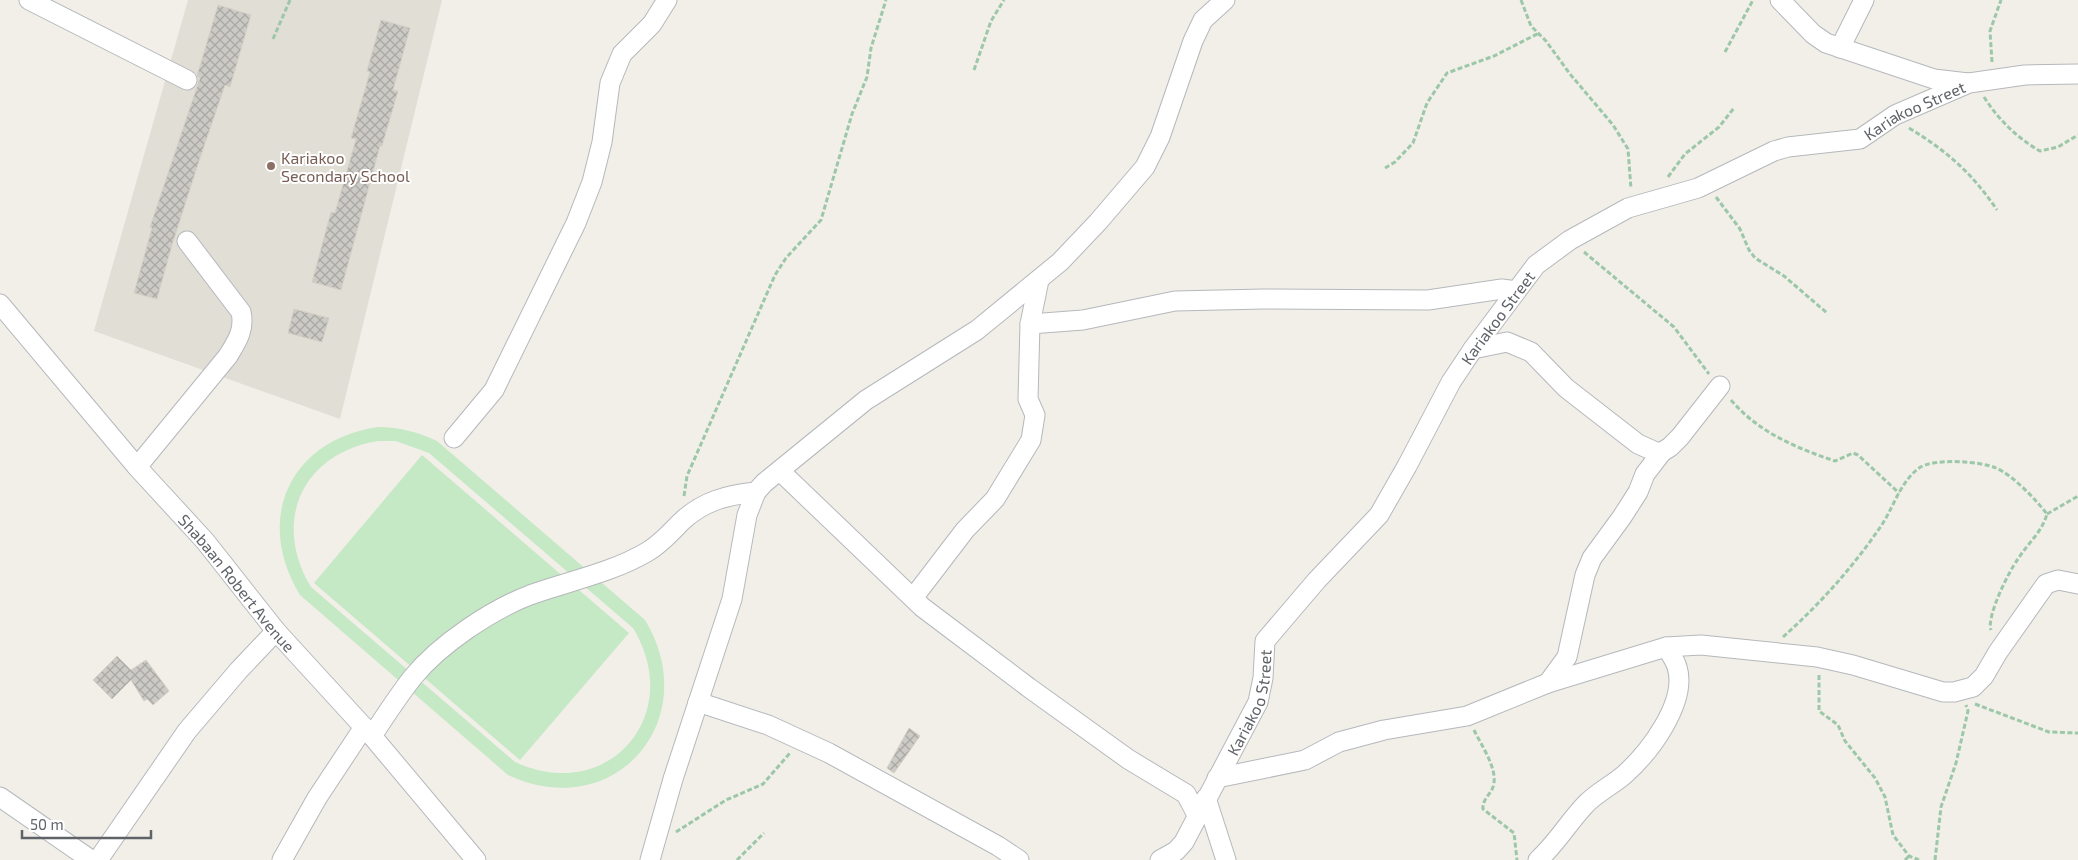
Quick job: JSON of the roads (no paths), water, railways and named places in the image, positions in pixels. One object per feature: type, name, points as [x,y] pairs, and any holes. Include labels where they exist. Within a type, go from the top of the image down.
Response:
[{"type":"street","points":[[29,0],[187,80]]},
{"type":"street","points":[[454,438],[494,390],[576,223],[592,182],[602,142],[610,83],[622,54],[652,24],[667,0]]},
{"type":"street","points":[[650,860],[732,598],[747,515],[756,492],[866,400],[977,330],[1039,280],[1098,222],[1145,167],[1160,136],[1193,41],[1203,20],[1225,0]]},
{"type":"street","points":[[1780,0],[1813,34],[1826,43],[1934,79],[1978,81]]},
{"type":"street","points":[[1840,48],[1864,0]]},
{"type":"street","name":"Kariakoo Street","points":[[1160,860],[1176,851],[1191,829],[1258,702],[1263,678],[1265,641],[1317,580],[1379,515],[1451,382],[1472,349],[1536,265],[1592,226],[1632,207],[1680,194],[1707,184],[1788,147],[1860,139],[1891,118],[1978,81],[2024,75],[2078,74]]},
{"type":"street","points":[[137,467],[228,356],[239,337],[243,323],[241,312],[187,241]]},
{"type":"street","points":[[913,598],[965,530],[995,499],[1031,440],[1035,415],[1028,398],[1030,324],[1039,280]]},
{"type":"street","points":[[1030,324],[1083,320],[1174,301],[1264,299],[1428,300],[1502,289],[1516,291]]},
{"type":"street","name":"Shabaan Robert Avenue","points":[[0,304],[137,467],[205,541],[276,631],[368,732],[476,860]]},
{"type":"street","points":[[1472,349],[1507,342],[1531,352],[1566,388],[1638,444],[1662,452]]},
{"type":"street","points":[[1548,682],[1566,656],[1592,558],[1638,492],[1645,474],[1659,459],[1662,452],[1680,437],[1720,386]]},
{"type":"street","points":[[780,471],[913,598],[1028,687],[1128,759],[1186,794],[1197,815]]},
{"type":"street","points":[[282,860],[317,798],[368,732],[414,676],[460,634],[501,608],[530,595],[589,577],[646,553],[661,544],[680,523],[708,502],[734,494],[756,492]]},
{"type":"street","points":[[1217,778],[1306,760],[1339,742],[1384,730],[1467,716],[1548,682],[1666,647],[1701,645],[1817,657],[1853,665],[1943,692],[1954,692],[1972,687],[1984,676],[1998,652],[2046,584],[2058,580],[2078,584]]},
{"type":"street","points":[[98,860],[187,732],[276,631]]},
{"type":"street","points":[[1538,860],[1560,838],[1583,806],[1624,775],[1651,748],[1660,734],[1676,694],[1679,674],[1677,665],[1666,647]]},
{"type":"street","points":[[698,702],[768,725],[800,740],[990,841],[1019,860]]},
{"type":"street","points":[[0,798],[91,860]]},
{"type":"street","points":[[1206,798],[1226,860]]},
{"type":"place","name":"Kariakoo Secondary School","points":[[271,166]]}]
